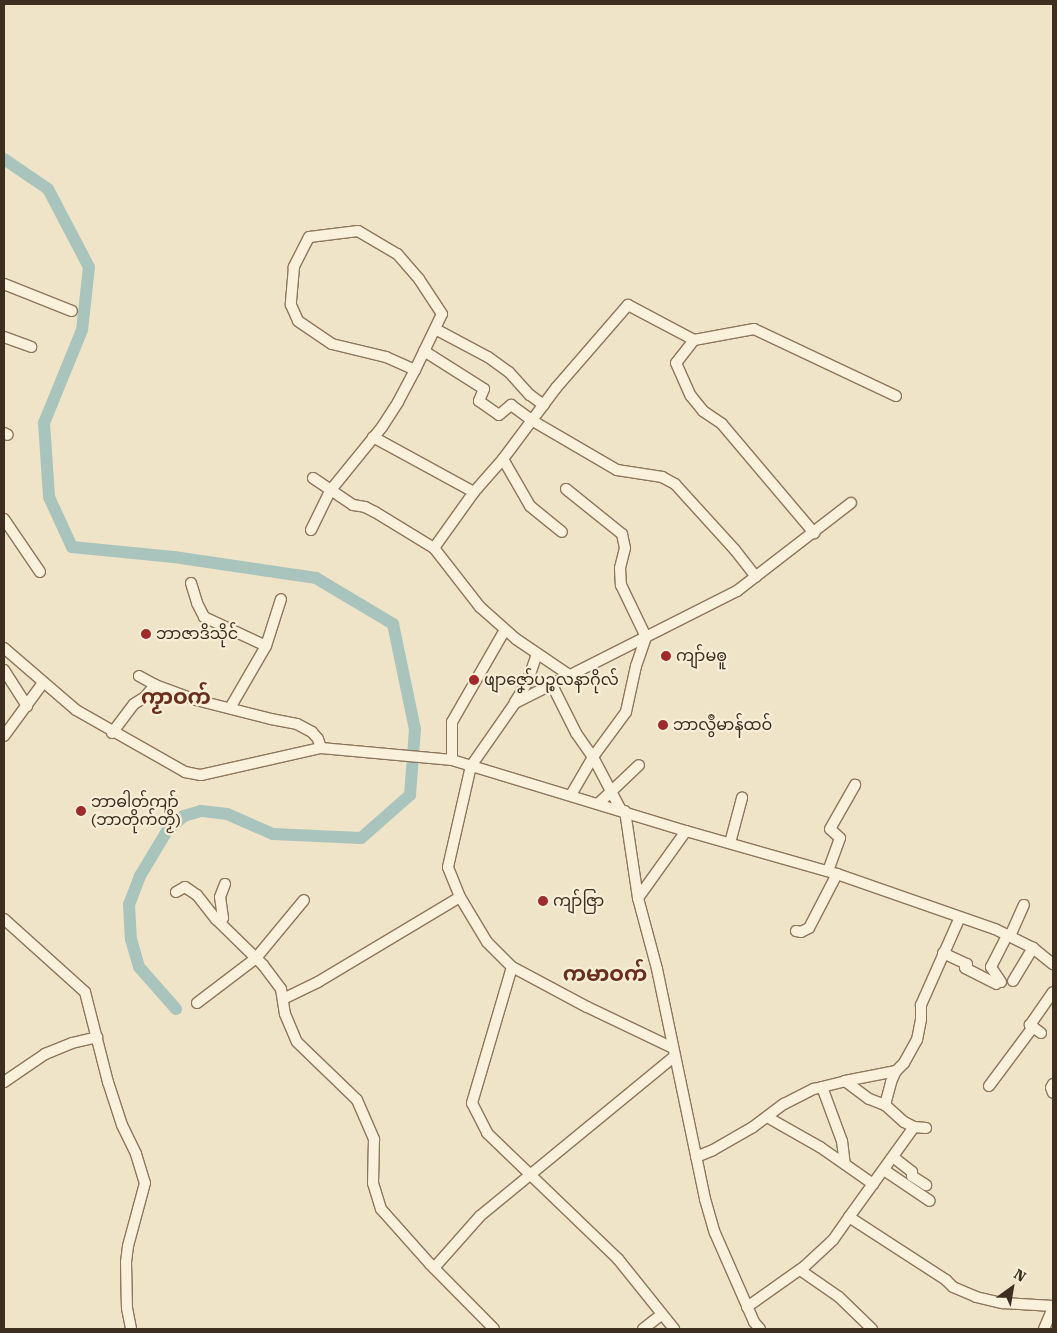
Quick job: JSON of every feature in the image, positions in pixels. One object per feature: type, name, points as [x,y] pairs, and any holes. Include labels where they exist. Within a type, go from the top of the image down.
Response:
[{"type":"street","points":[[311,530],[330,491],[398,402],[415,370],[442,314],[418,279],[397,254],[358,231],[308,237],[294,267],[291,305],[298,321],[332,344],[386,358],[415,370]]},
{"type":"street","points":[[4,284],[72,311]]},
{"type":"street","points":[[434,548],[474,492],[628,305],[694,340],[754,328],[896,396]]},
{"type":"street","points":[[439,332],[488,357],[509,372],[530,395],[544,405]]},
{"type":"street","points":[[4,336],[30,347]]},
{"type":"street","points":[[694,340],[676,363],[691,396],[703,411],[722,424],[814,533]]},
{"type":"street","points":[[424,350],[484,389],[478,402],[499,415],[511,404],[533,421],[617,470],[662,477],[674,484],[735,550],[756,577]]},
{"type":"street","points":[[373,437],[474,492]]},
{"type":"street","points":[[503,459],[520,492],[530,506],[562,532]]},
{"type":"street","points":[[313,478],[353,506],[365,507],[400,526],[434,548],[480,608],[505,630],[569,675]]},
{"type":"street","points":[[566,489],[622,534],[625,548],[620,568],[621,585],[646,636],[636,666],[626,712],[593,757],[571,795]]},
{"type":"street","points":[[515,703],[737,591],[851,503]]},
{"type":"street","points":[[4,520],[40,572]]},
{"type":"street","points":[[191,583],[196,603],[204,617],[266,646]]},
{"type":"street","points":[[230,708],[266,646],[281,599]]},
{"type":"street","points":[[452,760],[452,722],[505,630]]},
{"type":"street","points":[[4,648],[76,710],[112,733],[185,772],[202,775],[322,748],[452,760],[623,810],[686,831],[832,872],[1008,935],[1033,948],[1052,961]]},
{"type":"street","points":[[537,654],[527,683],[471,766],[448,867],[460,897],[487,942],[512,967],[674,1052]]},
{"type":"street","points":[[4,670],[27,706]]},
{"type":"street","points":[[139,676],[155,685],[196,700],[297,724],[312,732],[322,748]]},
{"type":"street","points":[[6,732],[43,682]]},
{"type":"street","points":[[112,733],[134,704],[150,693],[155,685]]},
{"type":"street","points":[[552,685],[576,733],[593,757],[623,810],[638,898],[657,969],[696,1157],[715,1233],[747,1307],[760,1329]]},
{"type":"street","points":[[599,803],[639,765]]},
{"type":"street","points":[[796,931],[801,932],[809,928],[832,872],[840,838],[830,829],[855,785]]},
{"type":"street","points":[[730,843],[742,798]]},
{"type":"street","points":[[638,898],[686,831]]},
{"type":"street","points":[[220,922],[224,918],[220,897],[225,884]]},
{"type":"street","points":[[176,892],[185,887],[190,888],[256,958],[282,989],[285,1014],[297,1042],[357,1100],[374,1139],[373,1183],[380,1209],[494,1329]]},
{"type":"street","points":[[283,999],[318,982],[460,897]]},
{"type":"street","points":[[197,1003],[256,958],[304,900]]},
{"type":"street","points":[[943,953],[967,964],[965,968],[999,983],[991,967],[1024,905]]},
{"type":"street","points":[[885,1105],[890,1082],[896,1071],[904,1063],[917,1040],[921,1019],[921,1005],[960,917]]},
{"type":"street","points":[[4,918],[85,992],[122,1125],[136,1154],[145,1183],[128,1246],[126,1262],[127,1308],[130,1329]]},
{"type":"street","points":[[1013,981],[1033,948]]},
{"type":"street","points":[[512,967],[472,1103],[487,1133],[618,1259],[674,1329]]},
{"type":"street","points":[[989,1086],[1037,1030],[1030,1025],[1053,992]]},
{"type":"street","points":[[4,1082],[45,1054],[72,1043],[97,1037]]},
{"type":"street","points":[[434,1268],[480,1216],[674,1052]]},
{"type":"street","points":[[696,1157],[713,1150],[767,1117],[784,1104],[822,1087],[896,1071]]},
{"type":"street","points":[[845,1081],[869,1100],[885,1105],[895,1116],[914,1127],[926,1128]]},
{"type":"street","points":[[1053,1084],[1051,1088],[1053,1093]]},
{"type":"street","points":[[822,1087],[842,1141],[845,1164]]},
{"type":"street","points":[[767,1117],[820,1147],[873,1184]]},
{"type":"street","points":[[747,1307],[800,1270],[833,1240],[914,1127]]},
{"type":"street","points":[[893,1157],[912,1172],[912,1176],[926,1185]]},
{"type":"street","points":[[884,1170],[930,1202]]},
{"type":"street","points":[[849,1217],[946,1280],[953,1287],[976,1297],[1003,1304],[1053,1307],[1044,1329]]},
{"type":"street","points":[[800,1270],[839,1297],[872,1329]]},
{"type":"street","points":[[643,1329],[662,1314]]},
{"type":"waterway","points":[[4,159],[48,189],[89,267],[82,330],[44,423],[49,497],[72,547],[174,557],[316,578],[393,624],[415,729],[410,795],[361,838],[273,834],[227,814],[201,811],[184,816],[167,831],[140,876],[129,904],[131,939],[139,967],[176,1009]]},
{"type":"place","name":"ဘာဇာဒိသိုင်","points":[[146,634]]},
{"type":"place","name":"ကျာ်မၜူ","points":[[666,656]]},
{"type":"place","name":"ဖျာဇၞော်ပဉ္စလနာဂိုလ်","points":[[474,680]]},
{"type":"place","name":"ဘာလွဳမာန်ထဝ်","points":[[663,725]]},
{"type":"place","name":"ဘာဓါတ်ကျာ် (ဘာတိုက်တၟိ)","points":[[81,811]]},
{"type":"place","name":"ကျာ်ဇြာ","points":[[543,901]]},
{"type":"district","name":"ကၟာဝက်","points":[[176,697]]},
{"type":"district","name":"ကမာဝက်","points":[[605,974]]}]
